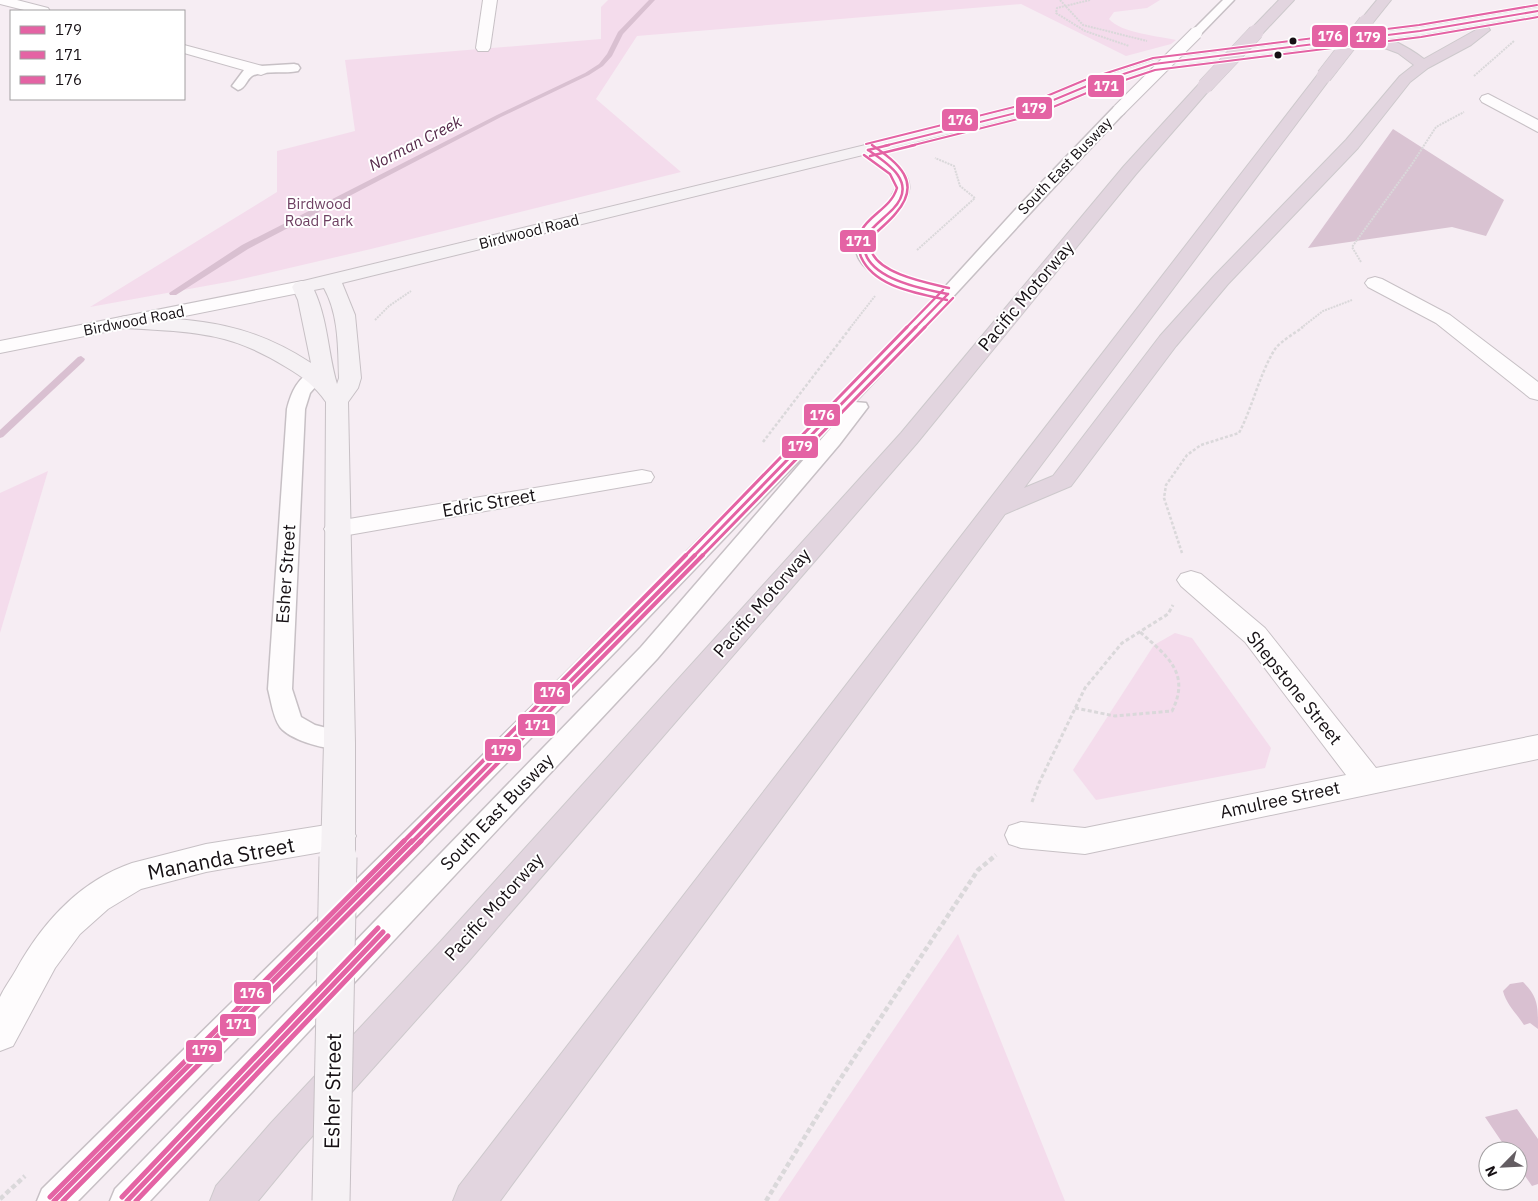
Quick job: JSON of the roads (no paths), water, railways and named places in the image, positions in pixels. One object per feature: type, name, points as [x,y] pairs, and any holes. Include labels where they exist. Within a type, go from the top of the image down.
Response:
[{"type":"highway","name":"Pacific Motorway","points":[[232,1201],[285,1137],[454,952],[909,438],[1130,170],[1205,86],[1287,0]]},
{"type":"highway","points":[[474,1201],[995,508],[1324,76],[1367,30],[1384,0]]},
{"type":"highway","points":[[1367,30],[1386,44],[1413,56],[1423,65]]},
{"type":"highway","points":[[995,508],[1062,481],[1185,320],[1352,144],[1405,79],[1423,65],[1466,42],[1482,30]]},
{"type":"main road","name":"Birdwood Road","points":[[1053,101],[1087,86],[1154,64],[1256,50],[1367,30],[1457,25],[1538,11]]},
{"type":"main road","name":"Birdwood Road","points":[[302,287],[903,142],[1053,101],[1203,66],[1386,44],[1538,20]]},
{"type":"main road","points":[[354,299],[398,267],[418,260]]},
{"type":"main road","name":"Esher Street","points":[[326,387],[347,388],[350,378],[354,299],[337,291],[331,281]]},
{"type":"main road","name":"Esher Street","points":[[302,287],[308,300],[320,349],[326,387],[336,529],[341,741],[331,1201]]},
{"type":"main road","points":[[126,322],[216,329],[245,337],[279,353],[326,387]]},
{"type":"street","points":[[0,0],[38,10]]},
{"type":"street","points":[[483,48],[490,0]]},
{"type":"street","points":[[185,49],[260,70]]},
{"type":"street","points":[[1488,100],[1538,128]]},
{"type":"street","points":[[1375,283],[1443,319],[1538,393]]},
{"type":"street","name":"Birdwood Road","points":[[0,347],[302,287]]},
{"type":"street","name":"Edric Street","points":[[336,529],[642,477]]},
{"type":"street","name":"Shepstone Street","points":[[1191,580],[1255,635],[1369,782]]},
{"type":"street","name":"Amulree Street","points":[[1021,834],[1085,841],[1538,747]]},
{"type":"street","name":"Mananda Street","points":[[0,1034],[42,957],[68,923],[96,899],[132,877],[206,858],[338,847]]},
{"type":"lane","name":"South East Busway","points":[[54,1201],[604,649],[813,436],[948,294],[1021,212],[1229,0]]},
{"type":"lane","points":[[238,86],[248,73],[260,70],[294,68]]},
{"type":"lane","points":[[868,150],[897,172],[902,187],[902,195],[890,211],[866,233],[863,241],[864,250],[869,260],[876,268],[896,279],[948,294]]},
{"type":"lane","name":"South East Busway","points":[[127,1201],[649,653],[832,441],[948,294]]},
{"type":"lane","name":"Esher Street","points":[[326,387],[301,391],[296,409],[280,689],[290,722],[308,733],[341,741]]},
{"type":"waterway","name":"Norman Creek","points":[[173,293],[245,247],[499,116],[587,74],[601,65],[610,55],[620,33],[652,0]]},
{"type":"waterway","name":"Norman Creek","points":[[0,435],[81,359]]},
{"type":"park label","name":"Birdwood Road Park","points":[[319,212]]}]
